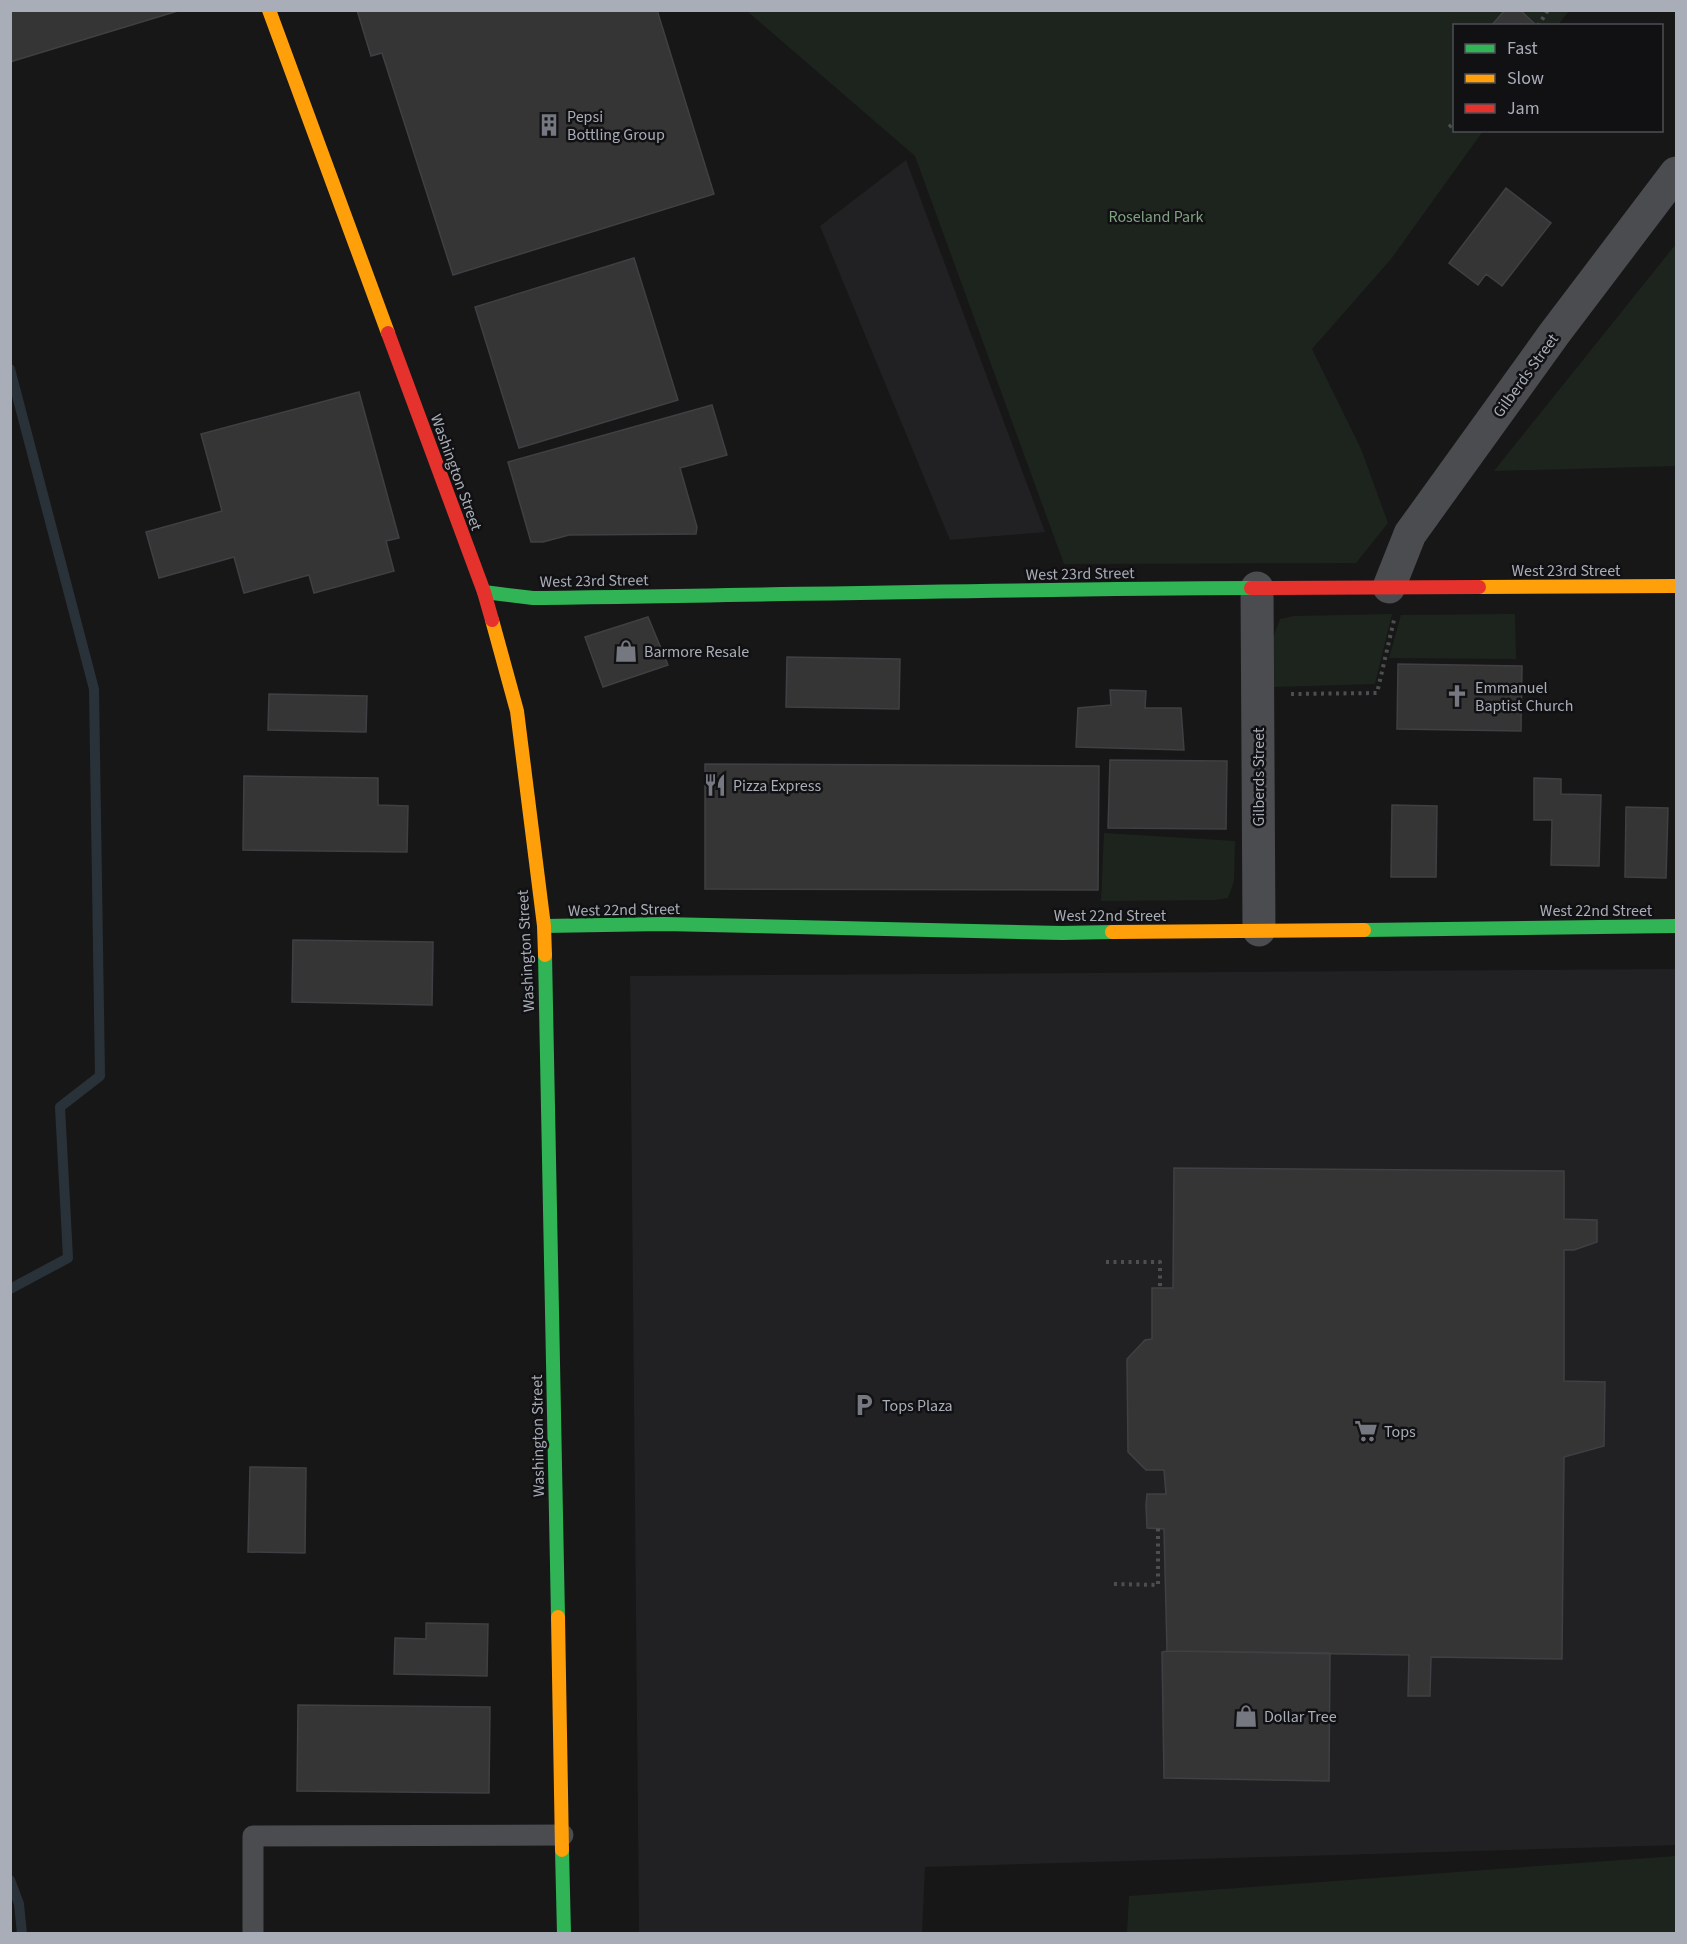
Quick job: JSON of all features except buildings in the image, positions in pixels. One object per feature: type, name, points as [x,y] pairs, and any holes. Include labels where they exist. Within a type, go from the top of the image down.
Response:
[{"type":"street","name":"Washington Street","points":[[269,10],[484,592],[517,711],[544,926],[564,1934]]},
{"type":"street","name":"Gilberds Street","points":[[1393,598],[1410,534],[1554,334],[1677,173]]},
{"type":"street","name":"West 23rd Street","points":[[484,592],[533,598],[1257,588],[1393,598],[1677,586]]},
{"type":"street","name":"Gilberds Street","points":[[1257,588],[1259,930]]},
{"type":"street","name":"West 22nd Street","points":[[544,926],[664,924],[1062,933],[1677,926]]},
{"type":"lane","points":[[253,1934],[253,1836],[562,1836]]},
{"type":"path","points":[[1539,24],[1548,10]]},
{"type":"path","points":[[1449,127],[1453,124]]},
{"type":"path","points":[[1257,694],[1377,693],[1393,598]]},
{"type":"path","points":[[1106,1262],[1160,1262],[1160,1288]]},
{"type":"path","points":[[1114,1584],[1158,1585],[1158,1528]]},
{"type":"shaded area","points":[[906,160],[1045,532],[950,540],[820,226]]},
{"type":"shaded area","points":[[1676,969],[1676,1845],[925,1867],[922,1933],[639,1933],[630,976]]},
{"type":"green space","name":"Roseland Park","points":[[747,11],[1569,11],[1559,24],[1453,24],[1453,132],[1482,132],[1391,259],[1312,349],[1361,449],[1388,523],[1356,563],[1064,564],[915,156]]},
{"type":"green space","points":[[1676,244],[1676,466],[1494,471]]},
{"type":"green space","points":[[1392,614],[1375,684],[1272,687],[1273,638],[1280,619],[1294,616]]},
{"type":"green space","points":[[1515,614],[1516,659],[1389,658],[1401,615]]},
{"type":"green space","points":[[1104,833],[1235,841],[1234,881],[1228,898],[1101,901]]},
{"type":"green space","points":[[1676,1856],[1676,1933],[1127,1933],[1129,1896]]},
{"type":"waterway","points":[[10,369],[94,689],[100,1076],[60,1107],[68,1258],[10,1289]]},
{"type":"waterway","points":[[10,1880],[19,1904],[22,1934]]},
{"type":"traffic: fast","points":[[484,592],[533,598],[1251,588]]},
{"type":"traffic: fast","points":[[544,926],[664,924],[1062,933],[1112,932]]},
{"type":"traffic: fast","points":[[1364,930],[1676,926]]},
{"type":"traffic: fast","points":[[545,955],[558,1617]]},
{"type":"traffic: fast","points":[[562,1850],[564,1934]]},
{"type":"traffic: slow","points":[[269,10],[388,333]]},
{"type":"traffic: slow","points":[[1479,587],[1676,586]]},
{"type":"traffic: slow","points":[[492,620],[517,711],[544,926],[545,955]]},
{"type":"traffic: slow","points":[[1112,932],[1364,930]]},
{"type":"traffic: slow","points":[[558,1617],[562,1850]]},
{"type":"traffic: jam","points":[[388,333],[484,592],[492,620]]},
{"type":"traffic: jam","points":[[1251,588],[1479,587]]},
{"type":"place","name":"Pepsi Bottling Group","points":[[549,125]]},
{"type":"place","name":"Barmore Resale","points":[[626,651]]},
{"type":"place","name":"Emmanuel Baptist Church","points":[[1457,696]]},
{"type":"place","name":"Pizza Express","points":[[715,785]]},
{"type":"place","name":"Tops Plaza","points":[[864,1405]]},
{"type":"place","name":"Tops","points":[[1366,1431]]},
{"type":"place","name":"Dollar Tree","points":[[1246,1716]]}]
